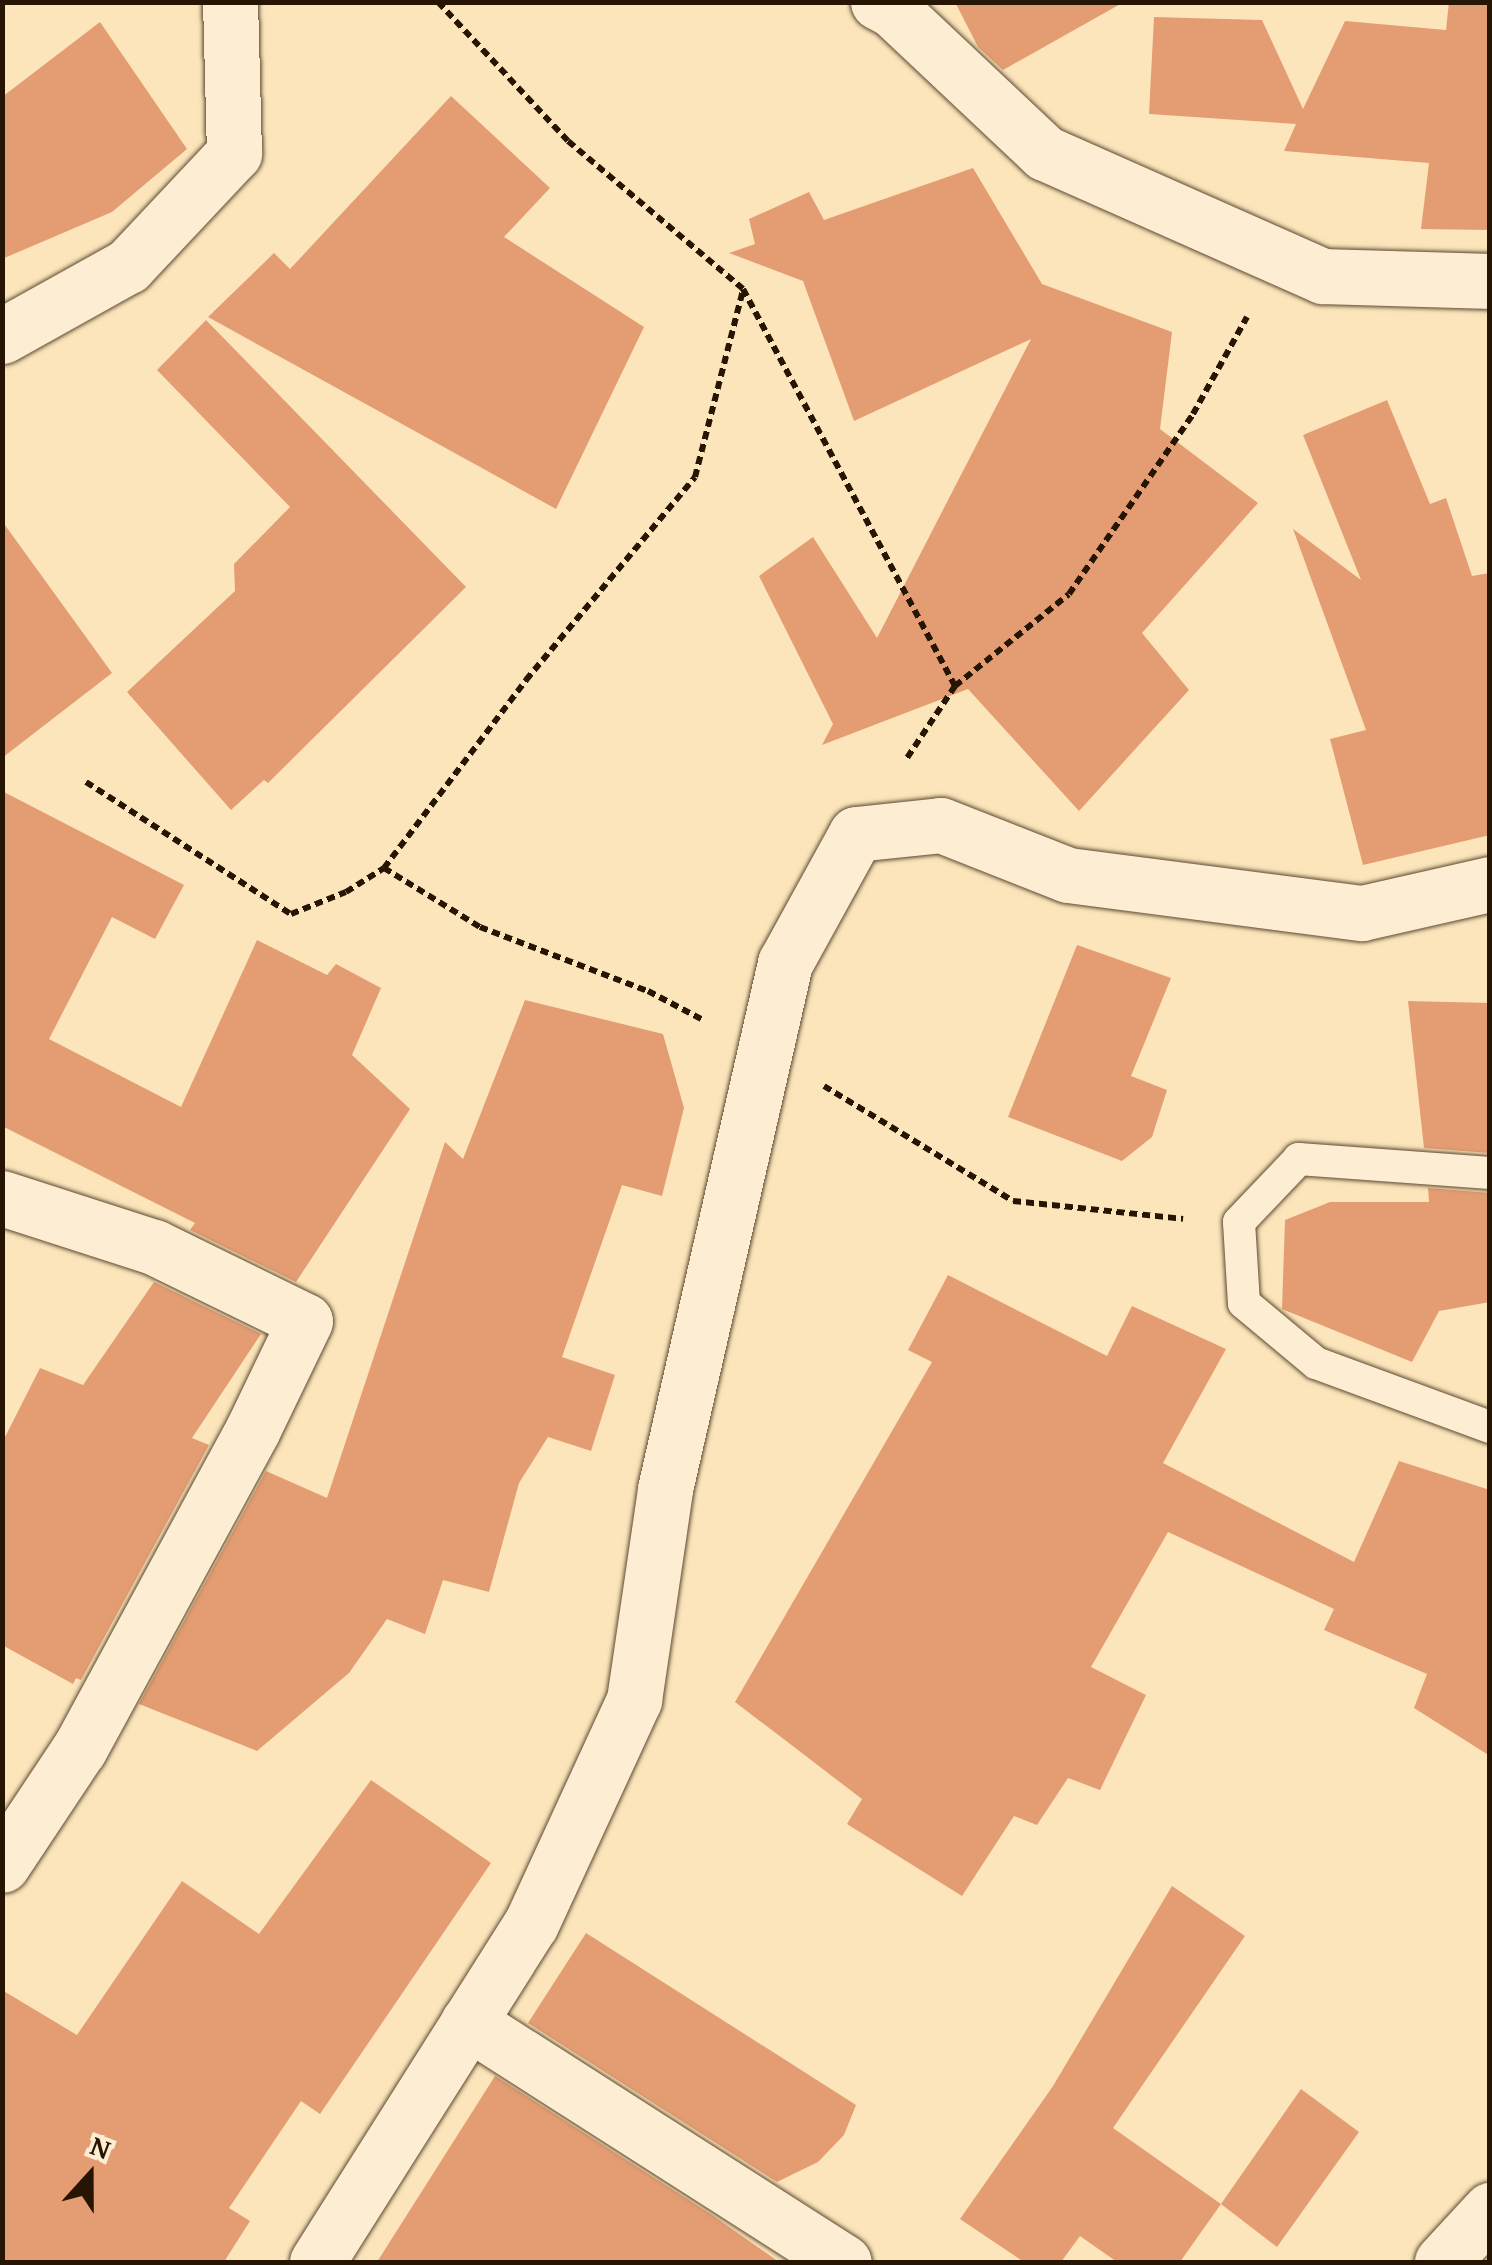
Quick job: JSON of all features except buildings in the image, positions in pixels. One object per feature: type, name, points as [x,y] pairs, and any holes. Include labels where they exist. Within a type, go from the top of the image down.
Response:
[{"type":"street","points":[[2,336],[128,266],[234,153],[230,2]]},
{"type":"street","points":[[878,2],[892,10],[1045,153],[1323,276],[1490,282]]},
{"type":"street","points":[[317,2262],[531,1924],[634,1700],[665,1489],[785,963],[856,834],[941,825],[1068,875],[1362,913],[1490,884]]},
{"type":"street","points":[[2,1198],[154,1246],[305,1321],[252,1430],[79,1749],[2,1865]]},
{"type":"street","points":[[468,2022],[844,2262]]},
{"type":"street","points":[[1442,2262],[1490,2210]]},
{"type":"lane","points":[[1490,1173],[1299,1159],[1239,1222],[1244,1303],[1316,1363],[1490,1427]]},
{"type":"path","points":[[438,2],[568,141],[743,289],[955,686]]},
{"type":"path","points":[[856,834],[955,686],[1069,594],[1194,414],[1248,320],[1226,233]]},
{"type":"path","points":[[86,782],[291,914],[346,892],[384,868],[526,680],[695,477],[743,289]]},
{"type":"path","points":[[384,868],[480,927],[648,991],[766,1052],[1013,1200],[1239,1222]]}]
